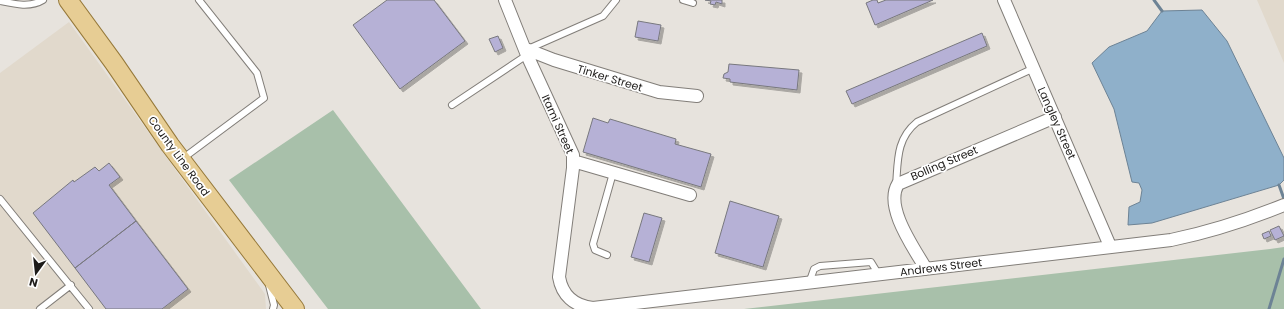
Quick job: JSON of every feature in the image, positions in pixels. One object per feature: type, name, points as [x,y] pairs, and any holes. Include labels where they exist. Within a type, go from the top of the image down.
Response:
[{"type":"main road","name":"County Line Road","points":[[68,0],[114,63],[181,160],[295,309]]},
{"type":"street","name":"Itami Street","points":[[505,0],[572,155],[573,161],[559,277],[562,290],[570,299],[581,305],[593,308]]},
{"type":"street","name":"Langley Street","points":[[1004,0],[1110,246]]},
{"type":"street","name":"Tinker Street","points":[[527,52],[659,92],[697,96]]},
{"type":"street","name":"Bolling Street","points":[[896,188],[903,181],[1055,117]]},
{"type":"street","points":[[573,161],[690,195]]},
{"type":"street","points":[[896,188],[894,203],[906,236],[926,269]]},
{"type":"street","name":"Andrews Street","points":[[593,308],[1171,240],[1209,232],[1252,218],[1284,205]]},
{"type":"lane","points":[[0,1],[27,5],[37,4],[43,0]]},
{"type":"lane","points":[[181,160],[264,98],[263,89],[257,73],[199,0]]},
{"type":"lane","points":[[452,105],[527,52],[603,16],[616,0]]},
{"type":"lane","points":[[683,0],[693,3]]},
{"type":"lane","points":[[896,188],[898,149],[904,134],[912,125],[1032,68]]},
{"type":"lane","points":[[607,255],[595,250],[593,244],[613,173]]},
{"type":"lane","points":[[0,199],[89,309]]},
{"type":"lane","points":[[259,262],[269,286],[274,305],[273,309]]},
{"type":"lane","points":[[40,309],[71,285]]},
{"type":"shaded area","points":[[1257,0],[1284,0],[1284,63]]},
{"type":"shaded area","points":[[69,22],[265,294],[266,309],[0,309],[0,73]]},
{"type":"green space","points":[[333,110],[481,309],[328,309],[229,180]]},
{"type":"green space","points":[[1284,247],[1284,309],[744,309],[1270,249]]},
{"type":"water","points":[[1202,10],[1227,41],[1284,158],[1284,180],[1279,185],[1152,223],[1128,225],[1129,207],[1140,202],[1142,190],[1139,183],[1132,182],[1114,109],[1092,63],[1109,47],[1147,31],[1162,11]]},
{"type":"building","points":[[387,0],[434,0],[465,41],[400,89],[353,25]]},
{"type":"building","points":[[705,0],[722,0],[722,4],[716,2],[715,5],[710,4],[711,1]]},
{"type":"building","points":[[877,0],[878,3],[886,0],[933,0],[875,25],[866,3]]},
{"type":"building","points":[[638,21],[661,25],[658,41],[635,37]]},
{"type":"building","points":[[982,33],[987,46],[852,104],[846,91]]},
{"type":"building","points":[[498,36],[503,48],[495,52],[489,39]]},
{"type":"building","points":[[729,64],[799,70],[797,90],[730,82],[730,79],[723,78],[724,74],[728,72]]},
{"type":"building","points":[[593,118],[608,123],[610,119],[676,139],[675,144],[711,154],[701,187],[583,152]]},
{"type":"building","points":[[109,163],[120,177],[109,185],[136,221],[75,268],[33,213],[73,180],[74,182],[95,167],[99,171]]},
{"type":"building","points":[[730,201],[779,216],[763,267],[715,253]]},
{"type":"building","points":[[644,213],[662,218],[649,262],[631,257]]},
{"type":"building","points":[[136,221],[188,289],[162,309],[106,309],[75,268]]},
{"type":"building","points":[[1279,226],[1284,236],[1275,240],[1270,230]]},
{"type":"building","points":[[1269,231],[1271,236],[1264,239],[1262,234]]},
{"type":"waterway","points":[[1154,0],[1162,11]]},
{"type":"waterway","points":[[1279,185],[1284,199]]},
{"type":"waterway","points":[[1269,309],[1284,259]]}]
